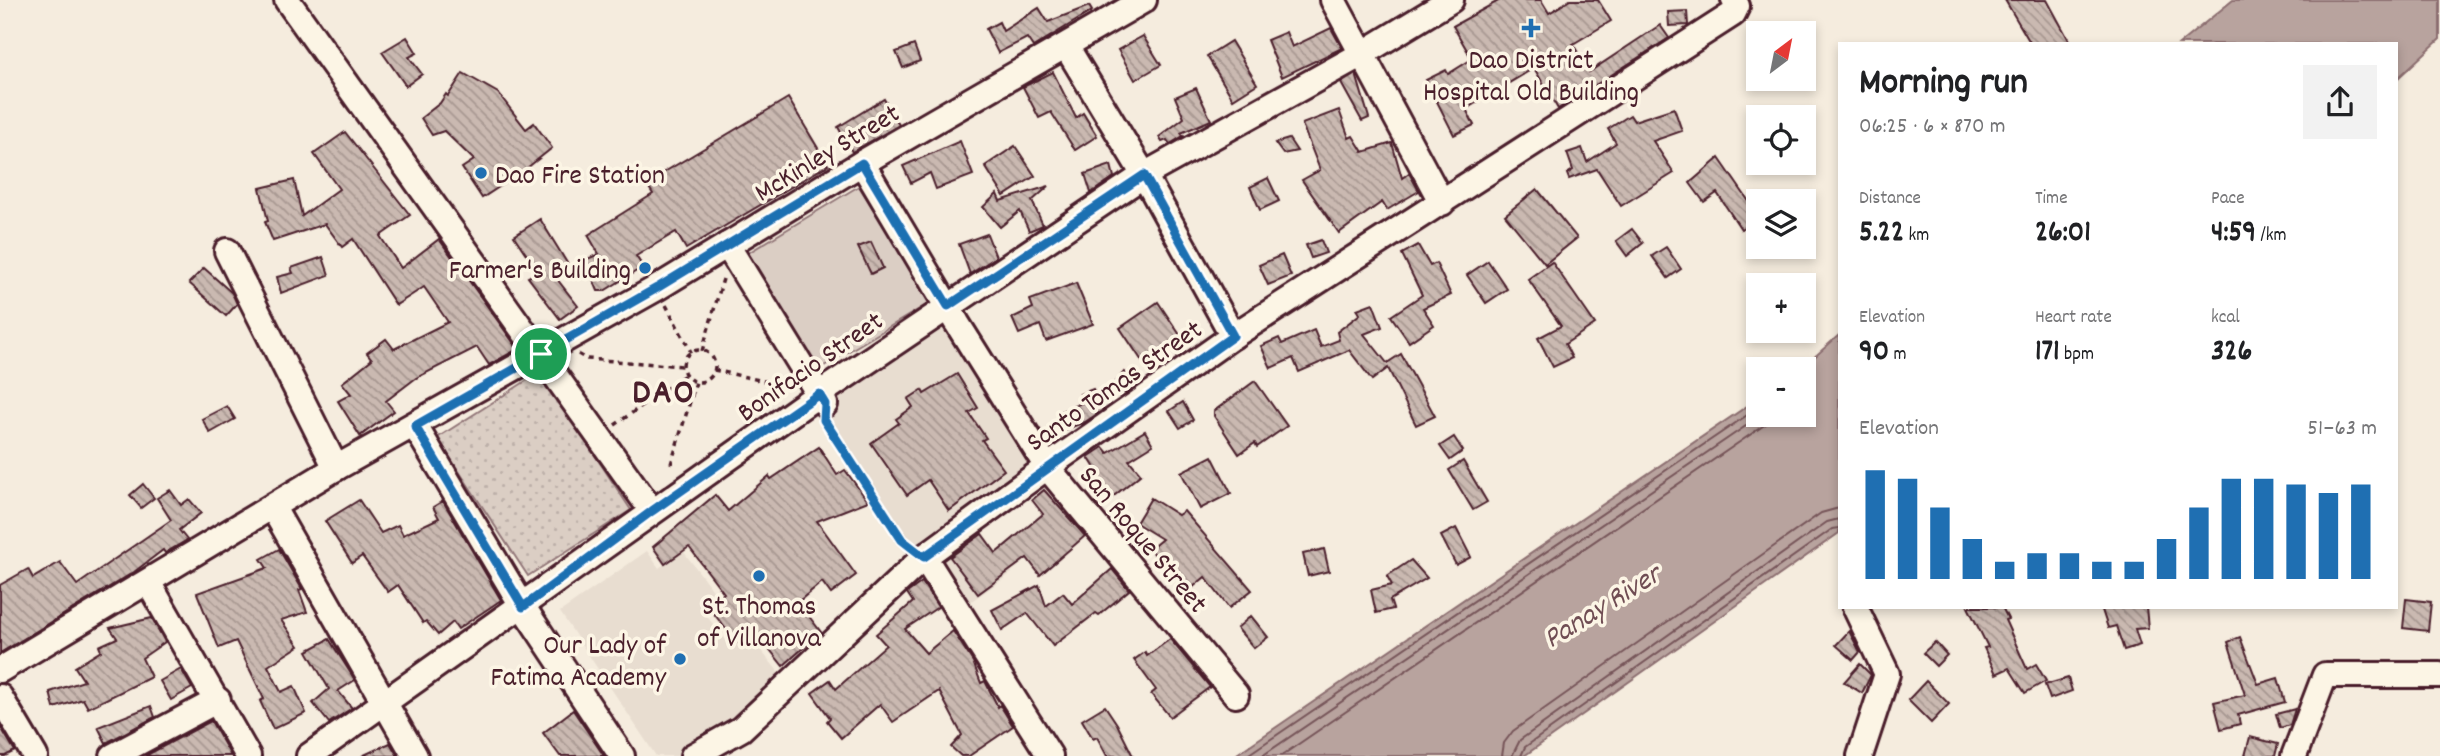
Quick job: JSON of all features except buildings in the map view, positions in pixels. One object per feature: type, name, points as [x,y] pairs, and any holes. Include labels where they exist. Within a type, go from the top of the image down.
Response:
[{"type":"street","points":[[287,0],[550,349],[599,437],[652,511]]},
{"type":"street","name":"McKinley Street","points":[[0,670],[273,508],[335,468],[415,426],[729,248],[862,163],[1144,0]]},
{"type":"street","points":[[1333,0],[1442,203]]},
{"type":"street","name":"Bonifacio Street","points":[[309,756],[523,607],[652,511],[822,399],[948,306],[1144,175],[1362,54],[1451,0]]},
{"type":"street","name":"Santo Tomas Street","points":[[693,756],[741,730],[924,557],[1047,467],[1233,336],[1733,14],[1736,3]]},
{"type":"street","points":[[1066,46],[1144,175],[1233,336]]},
{"type":"street","name":"San Roque Street","points":[[862,163],[1047,467],[1236,695]]},
{"type":"street","points":[[729,248],[822,399]]},
{"type":"street","points":[[227,251],[335,468]]},
{"type":"street","points":[[415,426],[523,607],[622,756]]},
{"type":"street","points":[[273,508],[415,756]]},
{"type":"street","points":[[924,557],[1050,756]]},
{"type":"street","points":[[148,582],[248,756]]},
{"type":"street","points":[[1856,609],[1887,674],[1860,756]]},
{"type":"street","points":[[2294,756],[2325,675],[2440,675]]},
{"type":"street","points":[[0,697],[35,756]]},
{"type":"street","points":[[113,756],[218,700]]},
{"type":"path","points":[[702,351],[729,248]]},
{"type":"path","points":[[657,288],[691,352]]},
{"type":"path","points":[[550,349],[587,359],[683,366]]},
{"type":"path","points":[[702,351],[712,357],[714,370],[706,380],[696,382],[685,375],[683,366],[691,352],[702,351]]},
{"type":"path","points":[[714,370],[822,399],[824,420],[902,540],[924,557]]},
{"type":"path","points":[[599,437],[685,375]]},
{"type":"path","points":[[671,464],[696,382]]},
{"type":"shaded area","points":[[859,186],[931,302],[819,369],[748,253]]},
{"type":"shaded area","points":[[943,324],[1037,462],[910,555],[814,410]]},
{"type":"shaded area","points":[[540,372],[631,510],[528,576],[437,438]]},
{"type":"shaded area","points":[[981,530],[1012,573],[970,602],[940,559]]},
{"type":"shaded area","name":"Our Lady of Fatima Academy","points":[[647,551],[659,568],[683,551],[718,597],[702,610],[731,647],[749,636],[777,670],[780,680],[680,756],[656,756],[560,612]]},
{"type":"water","points":[[2233,0],[2440,0],[2440,39],[2398,78],[2398,42],[2181,42]]},
{"type":"water","name":"Panay River","points":[[1838,336],[1838,534],[1524,756],[1234,756],[1746,407],[1746,427],[1816,427],[1814,357]]},
{"type":"place","name":"Dao District Hospital Old Building","points":[[1531,28]]},
{"type":"place","name":"Dao Fire Station","points":[[481,173]]},
{"type":"place","name":"Farmer's Building","points":[[645,268]]},
{"type":"place","name":"St. Thomas of Villanova","points":[[759,576]]},
{"type":"place","name":"Our Lady of Fatima Academy","points":[[680,659]]},
{"type":"district","name":"DAO","points":[[664,390]]},
{"type":"route","points":[[862,163],[948,306],[1144,175],[1233,336],[924,557],[902,540],[824,420],[825,404],[819,394],[652,511],[523,607],[415,426],[541,354],[657,288],[862,163]]}]
